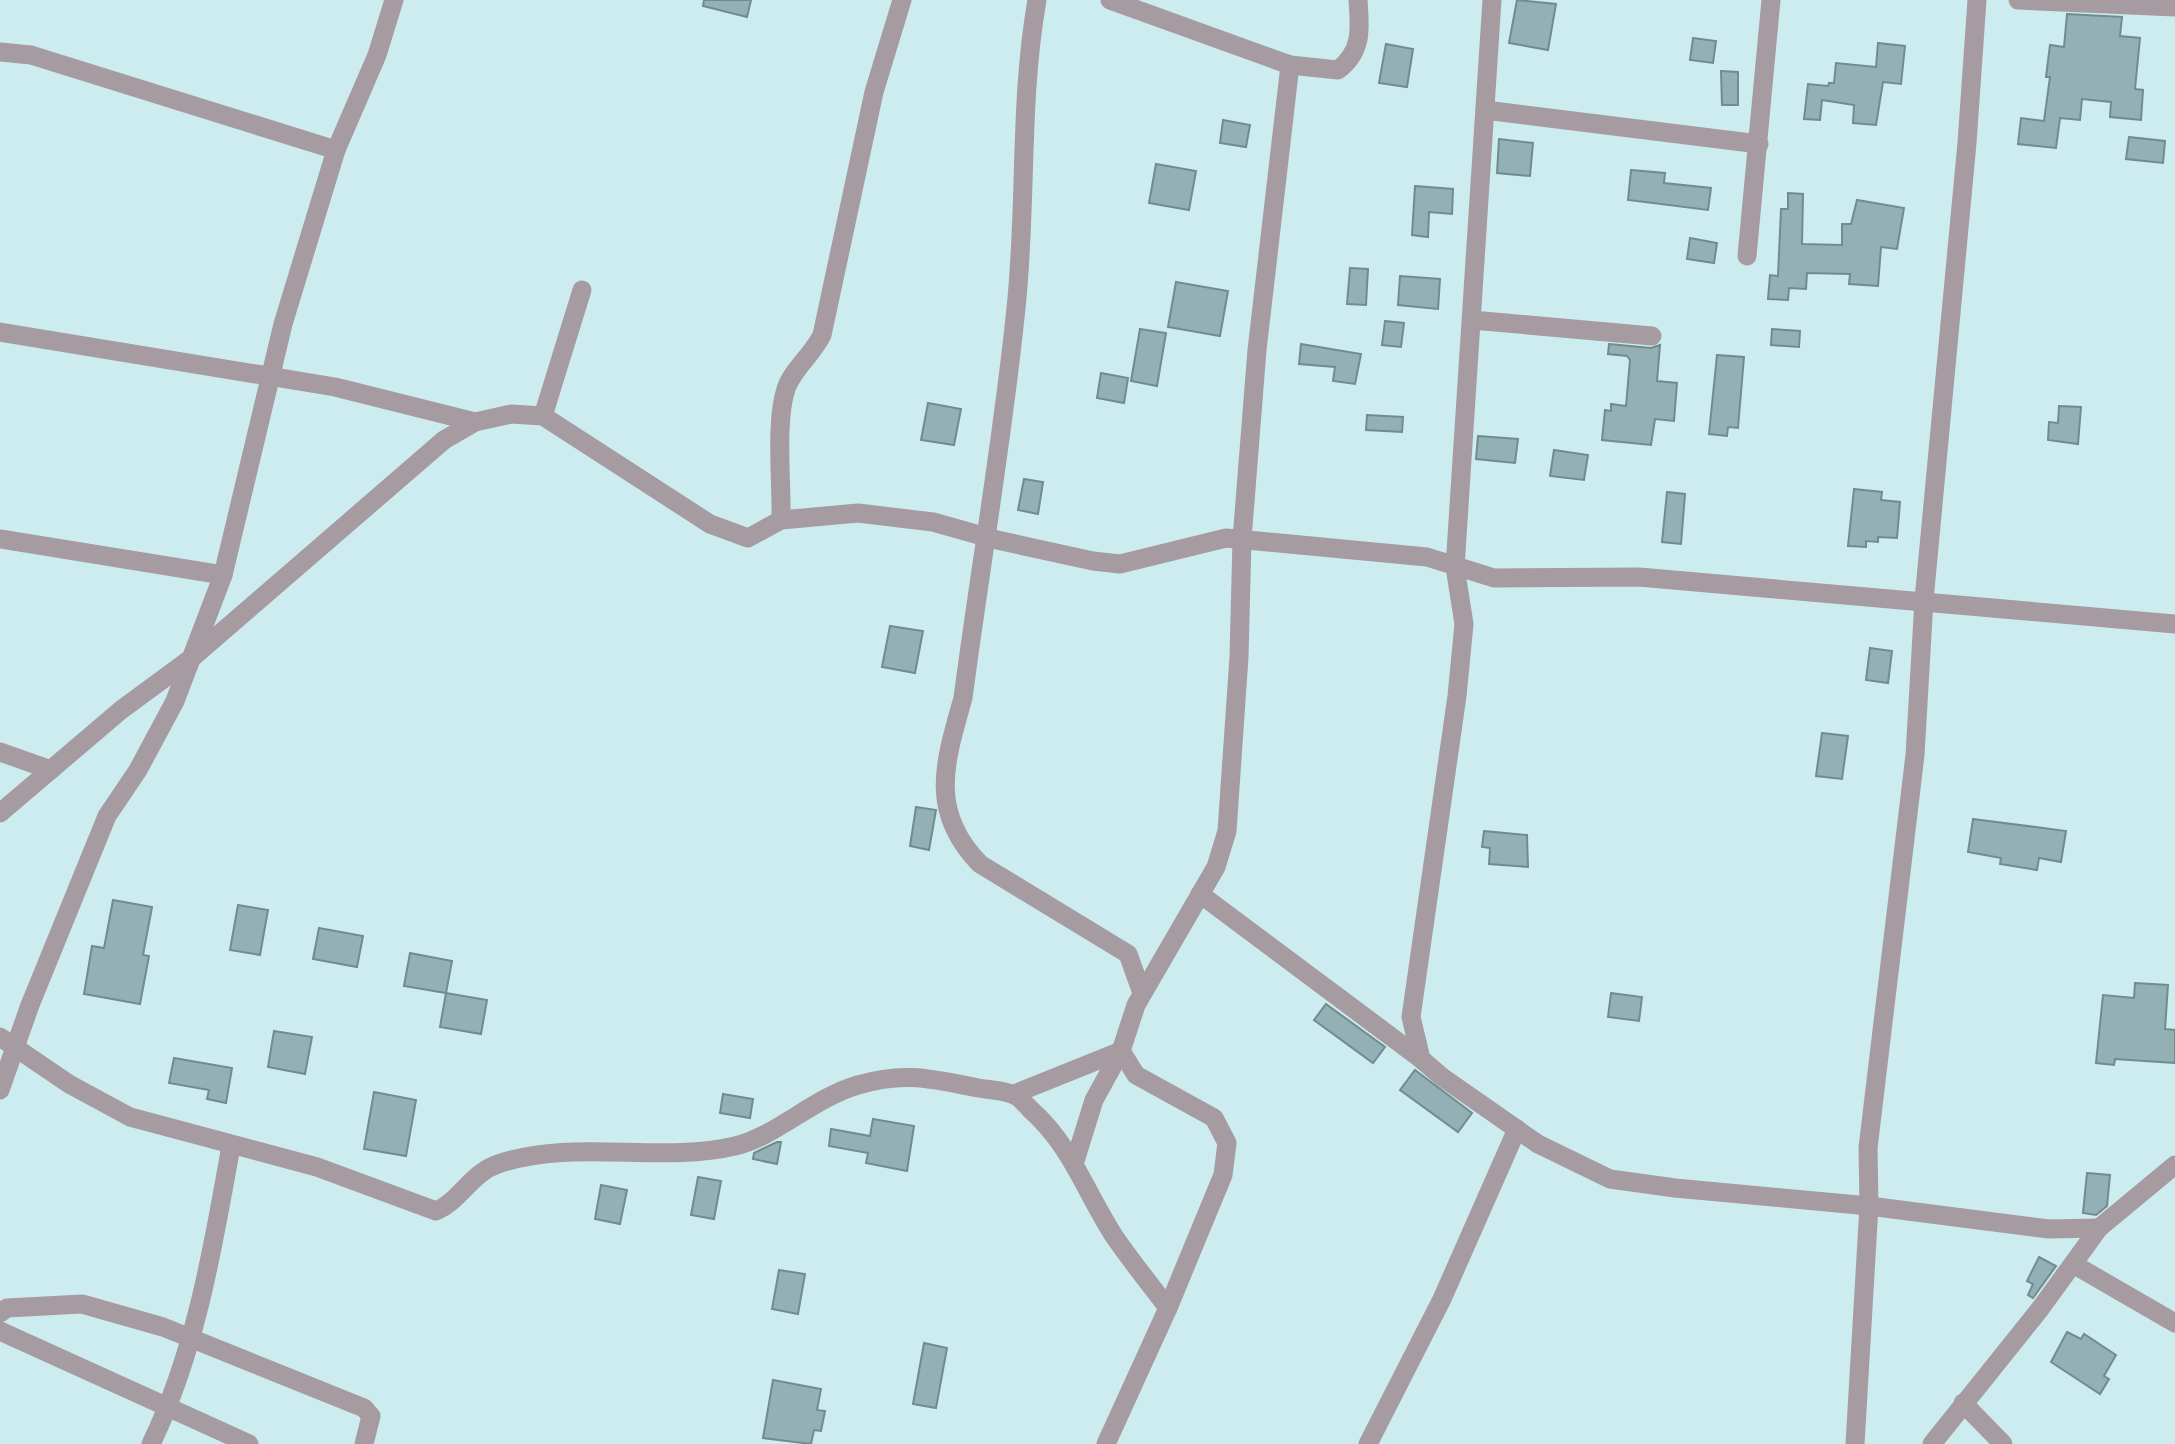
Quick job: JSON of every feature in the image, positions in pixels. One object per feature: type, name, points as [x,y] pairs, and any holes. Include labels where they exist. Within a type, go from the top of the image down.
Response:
[{"type":"street","points":[[782,520],[782,416],[786,387],[814,351],[822,335],[874,92],[902,0]]},
{"type":"street","points":[[1037,0],[1024,110],[1024,207],[1016,308],[963,698],[947,754],[946,807],[966,849],[980,864],[1128,954],[1168,949]]},
{"type":"street","points":[[1110,0],[1290,65],[1338,70],[1350,61],[1361,37],[1357,0]]},
{"type":"street","points":[[1421,1059],[1411,1017],[1464,624],[1455,567],[1492,0]]},
{"type":"street","points":[[1747,256],[1771,0]]},
{"type":"street","points":[[1855,1444],[1869,1206],[1868,1148],[1915,755],[1924,600],[1968,143],[1977,0]]},
{"type":"street","points":[[2018,0],[2175,7]]},
{"type":"street","points":[[0,1090],[18,1047],[30,1006],[107,816],[138,770],[175,701],[223,575],[269,378],[336,150],[377,55],[391,1]]},
{"type":"street","points":[[0,52],[31,55],[56,62],[336,150]]},
{"type":"street","points":[[1075,1161],[1094,1100],[1121,1051],[1142,993],[1216,867],[1228,822],[1239,657],[1242,539],[1257,350],[1290,65]]},
{"type":"street","points":[[1485,110],[1759,144]]},
{"type":"street","points":[[543,416],[582,290]]},
{"type":"street","points":[[1472,320],[1651,336]]},
{"type":"street","points":[[0,332],[335,387],[475,422]]},
{"type":"street","points":[[0,813],[121,710],[193,657],[444,440],[475,422],[511,414],[543,416],[710,524],[733,535],[748,538],[782,520],[858,513],[933,522],[1093,561],[1120,564],[1203,542],[1242,539],[1427,557],[1494,578],[1639,577],[2175,624]]},
{"type":"street","points":[[0,539],[223,575]]},
{"type":"street","points":[[0,752],[51,770]]},
{"type":"street","points":[[1200,894],[1459,1090],[1538,1144],[1610,1179],[1869,1206],[2049,1229],[2099,1228]]},
{"type":"street","points":[[1128,954],[1142,993]]},
{"type":"street","points":[[0,1037],[69,1084],[130,1117],[317,1167],[436,1212],[444,1208],[468,1181],[495,1164],[533,1154],[563,1151],[698,1150],[736,1146],[757,1138],[838,1090],[874,1080],[940,1078],[1014,1094],[1049,1125],[1075,1161],[1090,1196],[1115,1238],[1168,1308]]},
{"type":"street","points":[[1014,1094],[1121,1051]]},
{"type":"street","points":[[1107,1444],[1168,1308],[1223,1175],[1227,1143],[1214,1118],[1136,1075],[1121,1051]]},
{"type":"street","points":[[1368,1444],[1442,1298],[1517,1129]]},
{"type":"street","points":[[150,1444],[168,1409],[191,1338],[211,1258],[231,1146]]},
{"type":"street","points":[[1932,1444],[2099,1228],[2147,1185],[2175,1165]]},
{"type":"street","points":[[2049,1229],[2077,1259],[2175,1323]]},
{"type":"street","points":[[0,1313],[7,1308],[82,1304],[163,1326],[364,1408],[371,1416],[364,1444]]},
{"type":"street","points":[[0,1331],[249,1444]]},
{"type":"street","points":[[1963,1403],[2003,1444]]},
{"type":"building","points":[[704,0],[751,0],[747,17],[703,6]]},
{"type":"building","points":[[1517,0],[1556,4],[1548,50],[1509,43]]},
{"type":"building","points":[[2067,14],[2122,17],[2120,36],[2140,38],[2135,89],[2143,90],[2141,120],[2110,117],[2111,102],[2082,99],[2080,120],[2060,118],[2056,148],[2018,144],[2021,118],[2044,121],[2050,77],[2046,77],[2050,45],[2064,47]]},
{"type":"building","points":[[1693,38],[1716,41],[1713,63],[1690,60]]},
{"type":"building","points":[[1878,43],[1905,46],[1901,84],[1883,82],[1876,125],[1853,123],[1854,105],[1822,100],[1820,120],[1804,119],[1808,84],[1828,86],[1829,83],[1834,83],[1836,63],[1876,67]]},
{"type":"building","points":[[1386,44],[1413,49],[1407,87],[1379,83]]},
{"type":"building","points":[[1721,71],[1738,72],[1738,105],[1722,105]]},
{"type":"building","points":[[1223,120],[1250,125],[1246,147],[1220,143]]},
{"type":"building","points":[[2129,137],[2165,141],[2163,163],[2126,159]]},
{"type":"building","points":[[1499,139],[1533,143],[1530,176],[1497,173]]},
{"type":"building","points":[[1156,164],[1196,171],[1189,210],[1149,203]]},
{"type":"building","points":[[1631,170],[1665,173],[1664,183],[1711,188],[1708,210],[1628,200]]},
{"type":"building","points":[[1415,186],[1453,189],[1452,214],[1429,212],[1428,237],[1412,235]]},
{"type":"building","points":[[1788,193],[1803,194],[1802,244],[1842,245],[1842,224],[1851,224],[1857,200],[1904,208],[1897,249],[1881,247],[1878,286],[1849,284],[1850,274],[1807,273],[1806,289],[1789,288],[1788,300],[1768,299],[1770,275],[1778,276],[1781,209],[1788,209]]},
{"type":"building","points":[[1690,238],[1717,243],[1714,263],[1687,259]]},
{"type":"building","points":[[1350,268],[1368,269],[1366,305],[1347,304]]},
{"type":"building","points":[[1400,276],[1440,279],[1438,309],[1398,305]]},
{"type":"building","points":[[1176,282],[1228,291],[1220,336],[1168,327]]},
{"type":"building","points":[[1385,321],[1404,323],[1401,347],[1382,345]]},
{"type":"building","points":[[1140,329],[1166,333],[1157,386],[1131,381]]},
{"type":"building","points":[[1772,329],[1800,331],[1799,347],[1771,345]]},
{"type":"building","points":[[1301,344],[1361,354],[1355,384],[1333,381],[1335,367],[1299,364]]},
{"type":"building","points":[[1609,344],[1651,348],[1660,345],[1657,381],[1677,383],[1674,421],[1655,419],[1651,445],[1602,440],[1605,410],[1611,411],[1611,404],[1626,406],[1630,360],[1627,356],[1608,354]]},
{"type":"building","points":[[1717,355],[1744,357],[1738,428],[1728,427],[1727,436],[1709,434]]},
{"type":"building","points":[[1101,373],[1128,378],[1124,403],[1097,398]]},
{"type":"building","points":[[928,403],[961,409],[954,445],[921,440]]},
{"type":"building","points":[[2059,406],[2081,407],[2078,444],[2048,440],[2049,422],[2058,423]]},
{"type":"building","points":[[1367,415],[1403,417],[1402,432],[1366,430]]},
{"type":"building","points":[[1478,436],[1518,439],[1515,463],[1476,459]]},
{"type":"building","points":[[1554,450],[1588,455],[1584,480],[1550,476]]},
{"type":"building","points":[[1024,479],[1043,482],[1038,514],[1018,510]]},
{"type":"building","points":[[1854,489],[1882,492],[1881,500],[1900,502],[1897,538],[1878,537],[1878,542],[1866,541],[1866,547],[1848,546]]},
{"type":"building","points":[[1667,492],[1685,494],[1681,544],[1662,542]]},
{"type":"building","points":[[890,626],[923,631],[915,673],[882,667]]},
{"type":"building","points":[[1870,648],[1892,651],[1888,683],[1866,680]]},
{"type":"building","points":[[1822,733],[1848,736],[1842,779],[1816,776]]},
{"type":"building","points":[[916,807],[936,810],[929,850],[910,846]]},
{"type":"building","points":[[1973,819],[2066,831],[2061,862],[2039,858],[2037,870],[2000,864],[2001,858],[1968,852]]},
{"type":"building","points":[[1484,831],[1527,835],[1528,867],[1489,864],[1490,848],[1482,847]]},
{"type":"building","points":[[113,900],[152,907],[143,955],[149,956],[140,1004],[84,994],[92,946],[104,948]]},
{"type":"building","points":[[238,905],[268,910],[260,955],[230,950]]},
{"type":"building","points":[[319,928],[363,936],[357,967],[313,959]]},
{"type":"building","points":[[410,953],[452,961],[446,993],[404,986]]},
{"type":"building","points":[[2135,983],[2168,985],[2165,1029],[2175,1030],[2175,1063],[2115,1059],[2114,1065],[2096,1063],[2103,995],[2134,998]]},
{"type":"building","points":[[446,993],[487,1000],[481,1034],[440,1027]]},
{"type":"building","points":[[1611,993],[1642,997],[1639,1021],[1608,1017]]},
{"type":"building","points":[[1326,1004],[1385,1047],[1373,1063],[1314,1020]]},
{"type":"building","points":[[274,1031],[312,1037],[305,1074],[268,1067]]},
{"type":"building","points":[[174,1058],[232,1068],[226,1103],[207,1099],[209,1090],[169,1083]]},
{"type":"building","points":[[1415,1070],[1472,1113],[1458,1132],[1400,1090]]},
{"type":"building","points":[[374,1092],[416,1100],[406,1156],[364,1149]]},
{"type":"building","points":[[723,1094],[753,1099],[750,1118],[720,1113]]},
{"type":"building","points":[[873,1119],[914,1126],[907,1171],[866,1163],[868,1153],[829,1146],[831,1129],[870,1136]]},
{"type":"building","points":[[781,1142],[777,1164],[753,1159],[754,1153]]},
{"type":"building","points":[[2087,1173],[2110,1175],[2107,1206],[2096,1215],[2083,1213]]},
{"type":"building","points":[[698,1177],[721,1181],[714,1219],[691,1215]]},
{"type":"building","points":[[601,1185],[627,1190],[620,1224],[595,1219]]},
{"type":"building","points":[[2039,1257],[2056,1266],[2033,1298],[2028,1295],[2033,1284],[2027,1281]]},
{"type":"building","points":[[779,1270],[805,1274],[798,1314],[772,1309]]},
{"type":"building","points":[[2067,1332],[2081,1339],[2084,1334],[2116,1355],[2104,1376],[2109,1379],[2100,1394],[2051,1362]]},
{"type":"building","points":[[924,1343],[947,1348],[936,1408],[913,1404]]},
{"type":"building","points":[[773,1380],[821,1389],[817,1410],[825,1411],[821,1431],[814,1430],[811,1444],[763,1438]]}]
